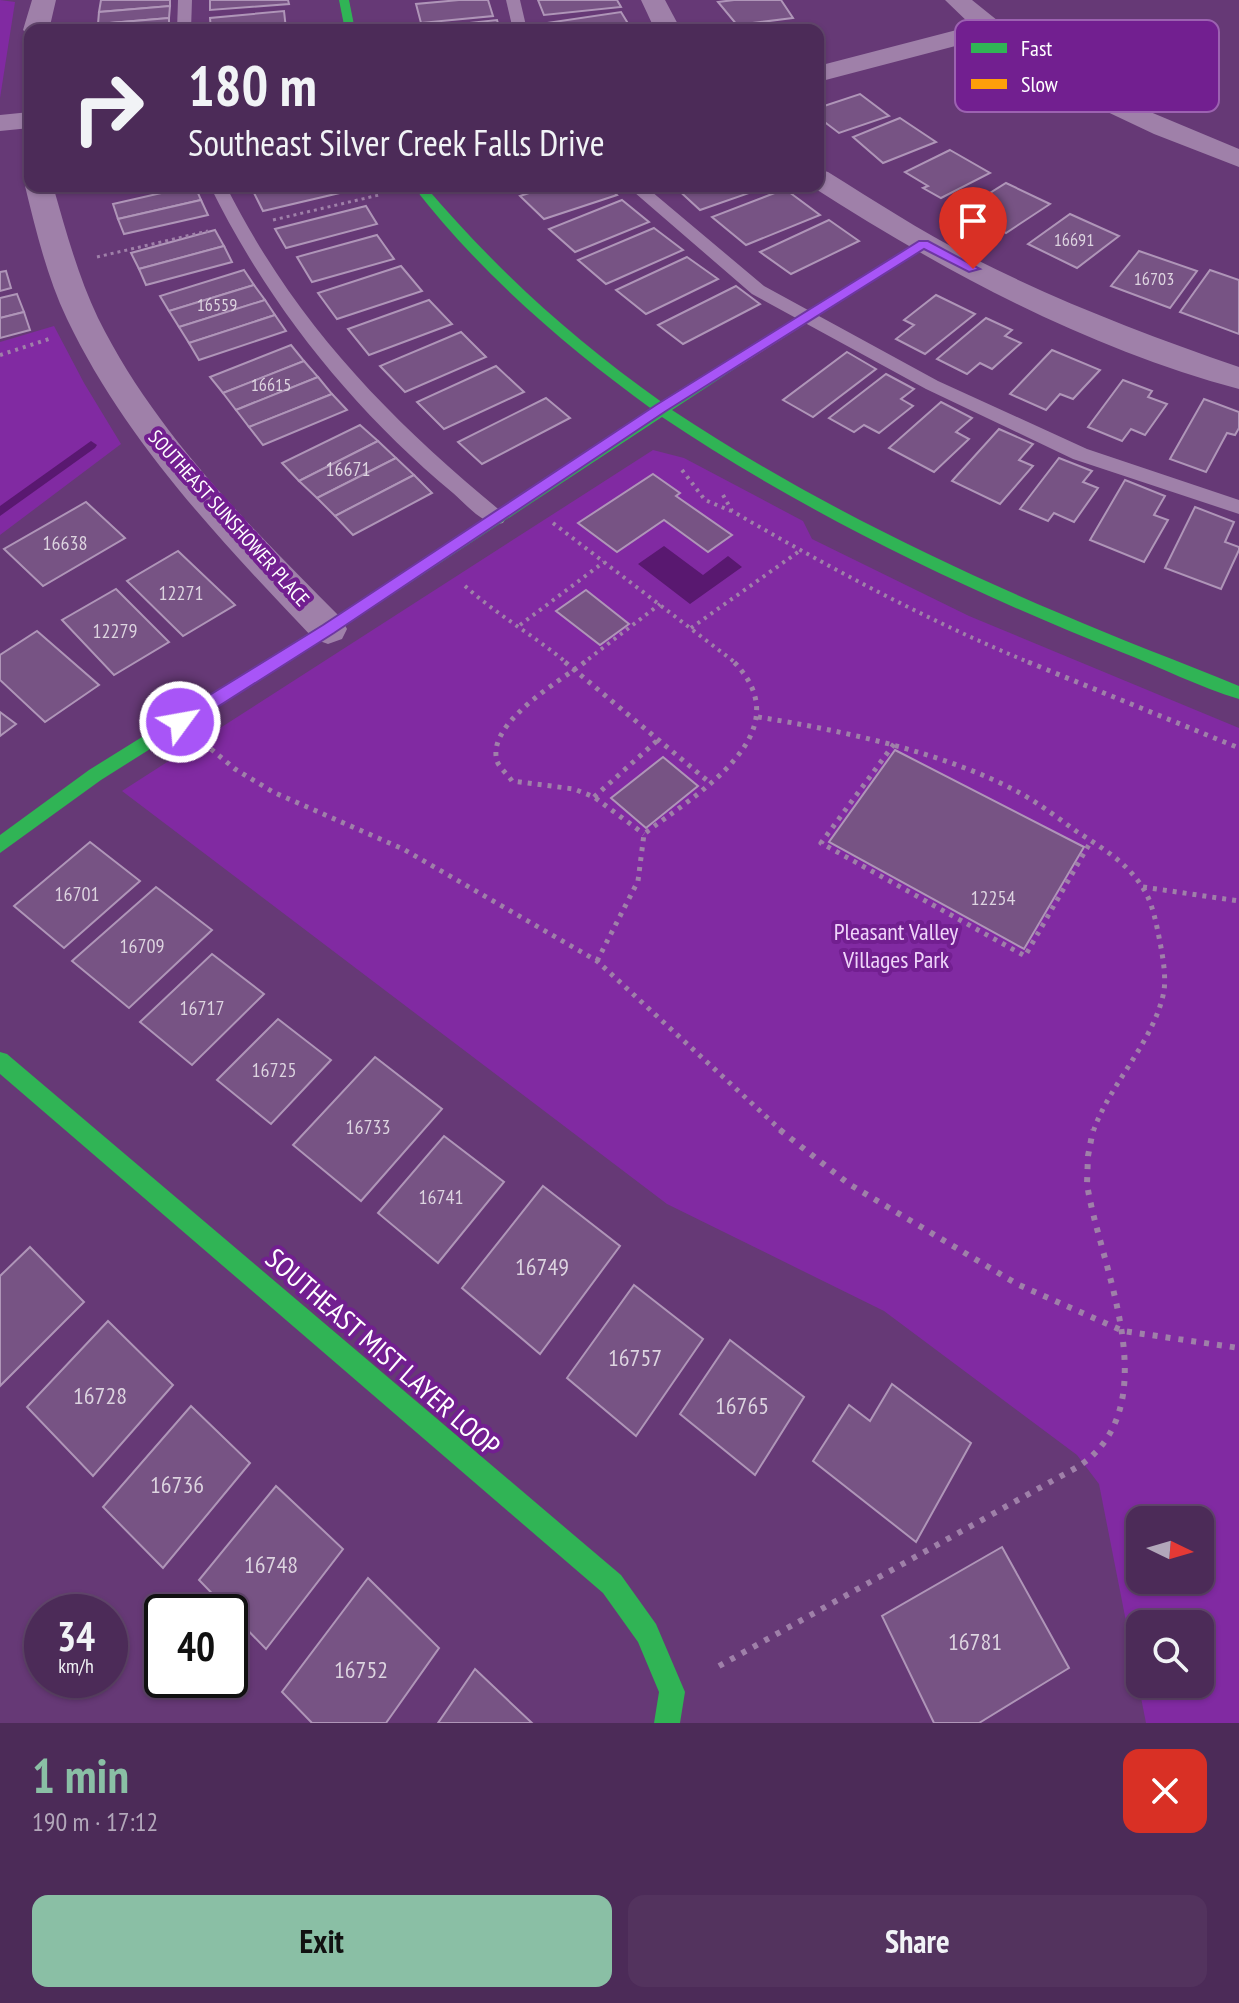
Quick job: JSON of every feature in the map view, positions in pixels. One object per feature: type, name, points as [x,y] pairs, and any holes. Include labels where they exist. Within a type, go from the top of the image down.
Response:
[{"type":"street","points":[[38,24],[44,0]]},
{"type":"street","points":[[344,0],[349,24]]},
{"type":"street","points":[[653,0],[665,24]]},
{"type":"street","points":[[957,0],[978,20]]},
{"type":"street","points":[[824,72],[955,39]]},
{"type":"street","points":[[1128,112],[1239,159]]},
{"type":"street","points":[[0,123],[24,119]]},
{"type":"street","points":[[824,182],[923,244],[1042,303],[1142,346],[1239,378]]},
{"type":"street","name":"SOUTHEAST SUNSHOWER PLACE","points":[[41,192],[64,278],[111,376],[164,451],[328,629]]},
{"type":"street","points":[[424,192],[449,225],[524,300],[587,354],[661,408],[800,496],[1057,619],[1239,693]]},
{"type":"street","points":[[0,845],[95,775],[328,629],[661,408],[923,244]]},
{"type":"street","name":"SOUTHEAST MIST LAYER LOOP","points":[[0,1061],[612,1584],[647,1633],[672,1692]]},
{"type":"street","points":[[667,1723],[672,1692]]},
{"type":"lane","points":[[184,24],[185,0]]},
{"type":"lane","points":[[513,0],[519,24]]},
{"type":"lane","points":[[221,192],[266,275],[327,355],[400,435],[496,518]]},
{"type":"lane","points":[[642,192],[758,290],[932,385],[1080,454],[1239,507]]},
{"type":"path","points":[[0,355],[59,336],[54,327],[82,319]]},
{"type":"path","points":[[673,462],[705,500],[732,511],[855,582],[973,639],[1239,748]]},
{"type":"path","points":[[723,481],[722,495],[732,511]]},
{"type":"path","points":[[523,500],[737,664],[750,683],[758,717],[749,745],[735,764],[644,834],[638,881],[597,961]]},
{"type":"path","points":[[691,628],[801,550]]},
{"type":"path","points":[[434,559],[487,606],[520,625],[710,782]]},
{"type":"path","points":[[520,625],[604,562]]},
{"type":"path","points":[[644,834],[594,797],[574,789],[512,781],[497,761],[497,740],[508,721],[660,604]]},
{"type":"path","points":[[672,1692],[1052,1481],[1096,1452],[1117,1418],[1126,1371],[1123,1331],[1091,1218],[1088,1148],[1103,1104],[1148,1032],[1163,994],[1162,953],[1155,920],[1143,887],[1121,863],[1091,841],[1016,790],[956,763],[894,744],[758,717]]},
{"type":"path","points":[[180,722],[235,769],[273,792],[403,849],[597,961],[770,1122],[849,1184],[1017,1284],[1123,1331],[1239,1348]]},
{"type":"path","points":[[594,797],[659,739]]},
{"type":"path","points":[[894,744],[821,843],[1025,956],[1091,841]]},
{"type":"path","points":[[1143,887],[1239,901]]},
{"type":"green space","points":[[0,0],[15,2],[0,98]]},
{"type":"green space","points":[[54,326],[121,444],[0,535],[0,342]]},
{"type":"green space","name":"Pleasant Valley Villages Park","points":[[653,450],[684,458],[803,521],[812,539],[969,616],[1239,728],[1239,1723],[1146,1723],[1141,1698],[1214,1698],[1214,1610],[1126,1610],[1126,1621],[1099,1484],[1077,1455],[884,1311],[667,1204],[122,791]]},
{"type":"shaded area","points":[[664,546],[703,575],[728,556],[742,567],[690,604],[638,564]]},
{"type":"building","points":[[101,0],[170,0],[170,6],[99,12]]},
{"type":"building","points":[[210,0],[288,0],[289,4],[210,10]]},
{"type":"building","points":[[488,0],[493,16],[421,23],[416,4]]},
{"type":"building","points":[[538,0],[617,0],[621,7],[544,15]]},
{"type":"building","points":[[781,0],[793,18],[736,24],[718,2]]},
{"type":"building","points":[[170,6],[169,18],[98,24],[99,12]]},
{"type":"building","points":[[284,11],[285,24],[210,24],[210,18]]},
{"type":"building","points":[[621,12],[628,24],[548,24]]},
{"type":"building","points":[[169,18],[169,24],[98,24]]},
{"type":"building","points":[[497,20],[498,24],[460,24]]},
{"type":"building","points":[[860,94],[889,116],[839,133],[824,122],[824,106]]},
{"type":"building","points":[[900,118],[936,142],[883,163],[853,137]]},
{"type":"building","points":[[950,150],[990,173],[941,198],[923,188],[928,186],[905,172]]},
{"type":"building","points":[[1006,183],[1050,204],[1006,233],[966,208]]},
{"type":"building","points":[[166,192],[198,192],[201,200],[118,219],[113,204]]},
{"type":"building","points":[[258,192],[344,192],[263,211],[254,193]]},
{"type":"building","points":[[532,192],[614,192],[617,195],[544,219],[520,196]]},
{"type":"building","points":[[680,192],[752,192],[700,210]]},
{"type":"building","points":[[777,192],[789,192],[820,215],[746,245],[712,217]]},
{"type":"building","points":[[201,200],[208,215],[124,234],[118,219]]},
{"type":"building","points":[[622,200],[649,222],[575,252],[549,229]]},
{"type":"building","points":[[366,206],[377,224],[286,248],[275,229]]},
{"type":"building","points":[[1070,214],[1119,236],[1077,268],[1028,244]]},
{"type":"building","points":[[829,220],[859,241],[791,274],[760,252]]},
{"type":"building","points":[[654,228],[683,250],[606,284],[578,260]]},
{"type":"building","points":[[215,230],[224,246],[139,269],[131,253]]},
{"type":"building","points":[[377,235],[394,259],[312,282],[297,257]]},
{"type":"building","points":[[224,246],[232,262],[146,285],[139,269]]},
{"type":"building","points":[[1139,251],[1197,271],[1170,308],[1111,286]]},
{"type":"building","points":[[687,257],[718,279],[646,314],[616,290]]},
{"type":"building","points":[[401,266],[422,291],[337,319],[318,293]]},
{"type":"building","points":[[244,270],[254,285],[169,311],[160,296]]},
{"type":"building","points":[[1210,270],[1239,280],[1239,334],[1180,312]]},
{"type":"building","points":[[6,271],[11,288],[0,291],[0,272]]},
{"type":"building","points":[[254,285],[265,300],[179,327],[169,311]]},
{"type":"building","points":[[736,286],[760,304],[683,344],[658,325]]},
{"type":"building","points":[[17,294],[24,312],[0,318],[0,298]]},
{"type":"building","points":[[936,295],[975,314],[925,354],[896,339],[914,325],[904,320]]},
{"type":"building","points":[[265,300],[275,315],[189,343],[179,327]]},
{"type":"building","points":[[429,300],[452,324],[369,355],[348,329]]},
{"type":"building","points":[[24,312],[30,330],[0,338],[0,318]]},
{"type":"building","points":[[275,315],[286,331],[199,360],[189,343]]},
{"type":"building","points":[[986,318],[1012,330],[1005,336],[1021,343],[992,369],[980,363],[967,374],[937,359]]},
{"type":"building","points":[[461,332],[486,357],[405,392],[380,366]]},
{"type":"building","points":[[291,345],[304,361],[223,393],[210,377]]},
{"type":"building","points":[[1052,350],[1100,370],[1073,399],[1060,394],[1046,410],[1010,394]]},
{"type":"building","points":[[847,352],[876,369],[813,417],[783,400]]},
{"type":"building","points":[[304,361],[318,377],[236,410],[223,393]]},
{"type":"building","points":[[496,366],[524,392],[444,429],[417,402]]},
{"type":"building","points":[[886,374],[914,389],[901,399],[913,406],[879,433],[864,425],[854,432],[829,418]]},
{"type":"building","points":[[318,377],[332,394],[249,427],[236,410]]},
{"type":"building","points":[[1123,380],[1152,391],[1148,397],[1167,404],[1145,435],[1131,429],[1122,441],[1088,427]]},
{"type":"building","points":[[332,394],[347,410],[263,445],[249,427]]},
{"type":"building","points":[[546,398],[570,418],[482,464],[458,442]]},
{"type":"building","points":[[1204,399],[1239,412],[1239,428],[1235,435],[1227,433],[1206,472],[1170,459]]},
{"type":"building","points":[[941,402],[972,418],[956,432],[969,439],[934,472],[889,448]]},
{"type":"building","points":[[360,425],[378,441],[299,481],[282,463]]},
{"type":"building","points":[[999,429],[1033,444],[1019,460],[1033,466],[1000,504],[952,481]]},
{"type":"building","points":[[378,441],[396,458],[317,498],[299,481]]},
{"type":"building","points":[[396,458],[414,475],[335,516],[317,498]]},
{"type":"building","points":[[1059,458],[1092,471],[1083,482],[1098,488],[1074,522],[1054,513],[1048,521],[1020,509]]},
{"type":"building","points":[[653,474],[680,493],[676,496],[732,535],[708,552],[664,520],[617,552],[578,523]]},
{"type":"building","points":[[414,475],[432,493],[353,535],[335,516]]},
{"type":"building","points":[[1125,480],[1165,496],[1154,515],[1168,520],[1144,562],[1090,540]]},
{"type":"building","points":[[86,502],[125,538],[43,586],[4,549]]},
{"type":"building","points":[[1195,507],[1234,522],[1225,542],[1239,547],[1239,550],[1221,589],[1165,568]]},
{"type":"building","points":[[178,551],[235,605],[183,636],[127,581]]},
{"type":"building","points":[[116,589],[169,642],[114,675],[62,620]]},
{"type":"building","points":[[586,590],[629,624],[600,645],[556,611]]},
{"type":"building","points":[[37,631],[99,685],[45,722],[0,680],[0,655]]},
{"type":"building","points":[[0,712],[16,724],[0,736]]},
{"type":"building","points":[[895,750],[1084,847],[1024,949],[829,842]]},
{"type":"building","points":[[663,757],[698,786],[646,828],[611,798]]},
{"type":"building","points":[[90,842],[140,881],[64,948],[14,906]]},
{"type":"building","points":[[156,887],[212,930],[129,1008],[72,961]]},
{"type":"building","points":[[212,954],[264,994],[192,1065],[140,1022]]},
{"type":"building","points":[[278,1019],[331,1060],[271,1124],[217,1080]]},
{"type":"building","points":[[375,1057],[442,1109],[361,1201],[293,1145]]},
{"type":"building","points":[[444,1136],[504,1182],[438,1263],[378,1213]]},
{"type":"building","points":[[543,1186],[620,1246],[540,1354],[462,1288]]},
{"type":"building","points":[[30,1247],[84,1302],[0,1386],[0,1276]]},
{"type":"building","points":[[634,1285],[703,1339],[636,1436],[567,1378]]},
{"type":"building","points":[[108,1321],[173,1385],[93,1476],[27,1407]]},
{"type":"building","points":[[730,1340],[804,1397],[755,1475],[680,1414]]},
{"type":"building","points":[[892,1384],[971,1443],[916,1542],[813,1461],[849,1405],[870,1421]]},
{"type":"building","points":[[191,1406],[250,1463],[163,1568],[103,1507]]},
{"type":"building","points":[[276,1486],[343,1549],[266,1649],[248,1630],[248,1594],[213,1594],[199,1580]]},
{"type":"building","points":[[1002,1547],[1069,1668],[979,1723],[934,1723],[882,1616]]},
{"type":"building","points":[[368,1578],[439,1648],[386,1723],[312,1723],[282,1692]]},
{"type":"building","points":[[475,1669],[532,1723],[438,1723]]},
{"type":"waterway","points":[[0,512],[91,445]]},
{"type":"traffic: fast","points":[[344,0],[349,24]]},
{"type":"traffic: fast","points":[[424,192],[500,276],[553,326],[609,372],[729,454],[856,525],[988,589],[1239,693]]},
{"type":"traffic: fast","points":[[0,845],[95,775],[328,629],[734,363]]},
{"type":"traffic: fast","points":[[0,1061],[612,1584],[647,1633],[672,1692],[667,1723]]},
{"type":"traffic: slow","points":[[734,363],[923,244]]},
{"type":"route","points":[[180,722],[328,629],[661,408],[923,244],[973,269]]}]
